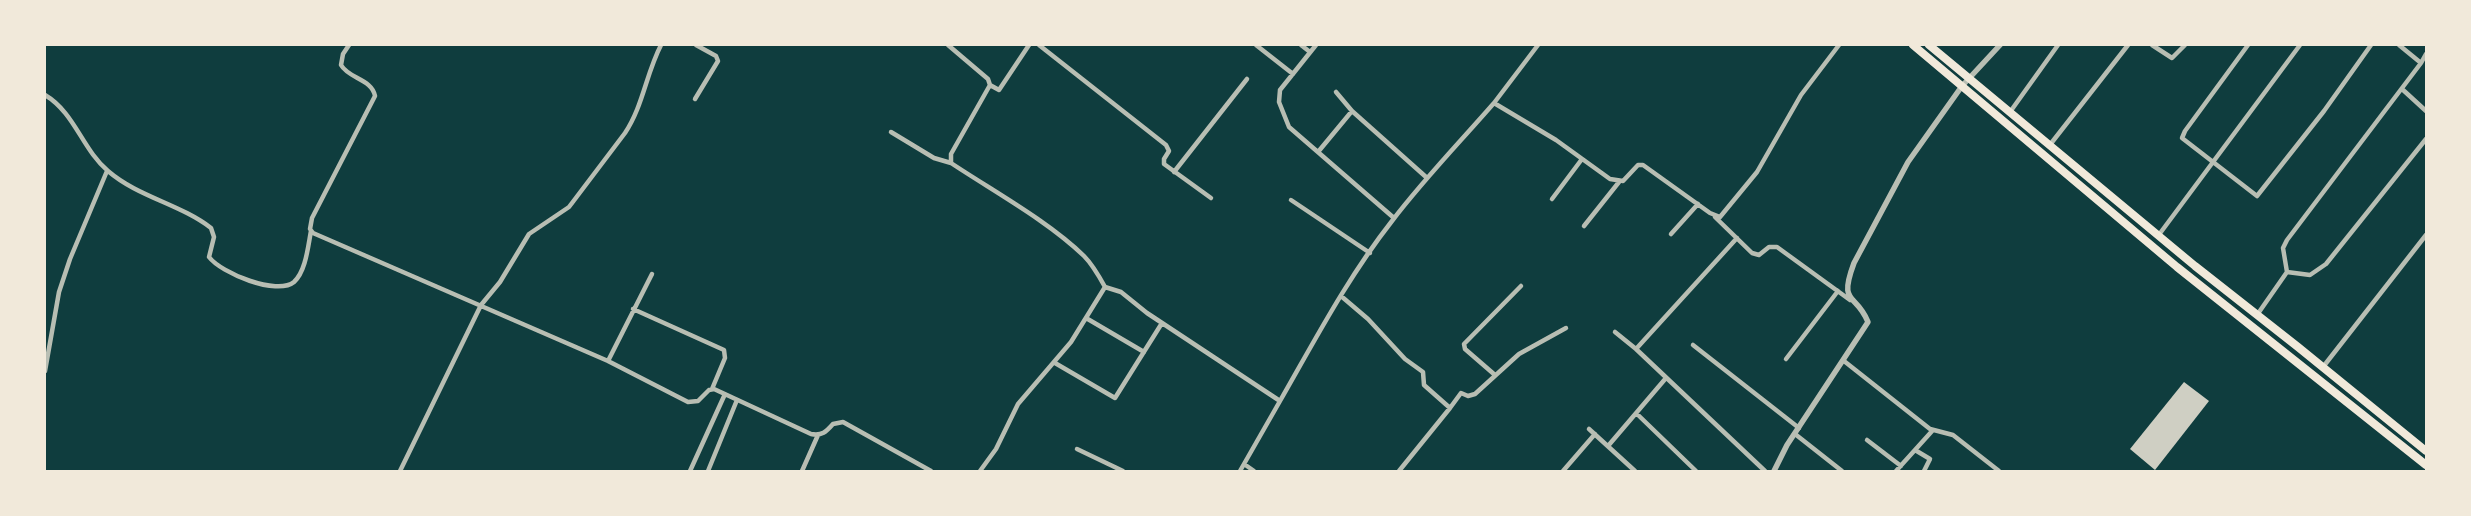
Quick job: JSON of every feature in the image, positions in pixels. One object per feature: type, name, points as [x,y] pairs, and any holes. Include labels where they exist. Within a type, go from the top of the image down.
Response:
[{"type":"highway","points":[[1913,45],[2177,267],[2426,465]]},
{"type":"highway","points":[[1929,45],[2158,236],[2426,450]]},
{"type":"street","points":[[45,95],[62,108],[107,171],[131,188],[206,224],[214,233],[209,257],[226,270],[250,281],[278,287],[288,286],[295,281],[302,268],[311,231],[310,226],[315,211],[375,96],[370,86],[347,72],[341,65],[342,54],[348,45]]},
{"type":"street","points":[[400,471],[481,305],[500,282],[529,234],[569,207],[634,120],[651,65],[661,45]]},
{"type":"street","points":[[695,99],[718,61],[716,56],[696,45]]},
{"type":"street","points":[[948,45],[988,79],[990,85],[999,90],[1029,45]]},
{"type":"street","points":[[1039,45],[1166,145],[1169,151],[1163,162],[1211,198]]},
{"type":"street","points":[[1256,45],[1293,74]]},
{"type":"street","points":[[1301,45],[1310,52]]},
{"type":"street","points":[[1316,45],[1280,90],[1279,102],[1293,132],[1394,218]]},
{"type":"street","points":[[1240,471],[1326,318],[1394,218],[1426,177],[1494,103],[1538,45]]},
{"type":"street","points":[[1715,217],[1723,215],[1757,172],[1801,95],[1839,45]]},
{"type":"street","points":[[1850,300],[1848,280],[1854,263],[1908,162],[1962,86],[2000,45]]},
{"type":"street","points":[[2009,113],[2058,45]]},
{"type":"street","points":[[2049,146],[2128,45]]},
{"type":"street","points":[[2152,45],[2172,58],[2185,45]]},
{"type":"street","points":[[2248,45],[2182,135],[2183,139],[2253,195],[2259,195],[2371,45]]},
{"type":"street","points":[[2158,236],[2300,45]]},
{"type":"street","points":[[2402,46],[2421,63]]},
{"type":"street","points":[[2257,315],[2287,272],[2283,248],[2287,240],[2402,90],[2426,54]]},
{"type":"street","points":[[1174,172],[1247,79]]},
{"type":"street","points":[[951,163],[951,154],[990,85]]},
{"type":"street","points":[[2402,90],[2426,111]]},
{"type":"street","points":[[1336,92],[1352,111],[1426,177]]},
{"type":"street","points":[[1494,103],[1556,140],[1610,179],[1619,182]]},
{"type":"street","points":[[1318,152],[1352,111]]},
{"type":"street","points":[[891,132],[934,158],[951,163],[1066,241],[1084,256],[1096,270],[1105,288],[1121,292],[1162,323],[1280,401]]},
{"type":"street","points":[[2287,272],[2310,274],[2326,264],[2426,139]]},
{"type":"street","points":[[1552,199],[1582,159]]},
{"type":"street","points":[[1584,226],[1619,182],[1623,181],[1638,165],[1643,164],[1715,217],[1756,255],[1769,247],[1777,247],[1850,300],[1865,315],[1868,322],[1795,434],[1774,471]]},
{"type":"street","points":[[45,371],[59,292],[70,259],[107,171]]},
{"type":"street","points":[[1291,200],[1370,253]]},
{"type":"street","points":[[1671,234],[1698,204]]},
{"type":"street","points":[[311,231],[608,361],[688,402],[698,402],[712,389],[725,358],[724,350],[633,309]]},
{"type":"street","points":[[2323,367],[2426,235]]},
{"type":"street","points":[[1636,349],[1737,238]]},
{"type":"street","points":[[608,361],[652,274]]},
{"type":"street","points":[[1495,375],[1464,349],[1464,344],[1521,286]]},
{"type":"street","points":[[980,471],[996,449],[1018,404],[1039,378],[1055,363],[1105,288]]},
{"type":"street","points":[[1786,359],[1838,291]]},
{"type":"street","points":[[1341,296],[1368,319],[1405,359],[1424,372],[1424,385],[1450,408]]},
{"type":"street","points":[[1086,318],[1144,352]]},
{"type":"street","points":[[1055,363],[1115,398],[1162,323]]},
{"type":"street","points":[[1399,471],[1461,393],[1468,396],[1475,394],[1519,354],[1566,328]]},
{"type":"street","points":[[1615,332],[1636,349],[1765,471]]},
{"type":"street","points":[[1693,345],[1799,428]]},
{"type":"street","points":[[1844,361],[1933,430],[1953,435],[1999,471]]},
{"type":"street","points":[[1608,446],[1666,378]]},
{"type":"street","points":[[712,389],[818,435],[825,433],[833,424],[843,422],[930,471]]},
{"type":"street","points":[[690,471],[725,394]]},
{"type":"street","points":[[708,471],[737,400]]},
{"type":"street","points":[[1636,413],[1696,471]]},
{"type":"street","points":[[1589,429],[1636,471]]},
{"type":"street","points":[[1896,471],[1933,430]]},
{"type":"street","points":[[1563,471],[1595,434]]},
{"type":"street","points":[[1795,434],[1842,471]]},
{"type":"street","points":[[802,471],[818,435]]},
{"type":"street","points":[[1866,440],[1901,466]]},
{"type":"street","points":[[1077,449],[1123,471]]},
{"type":"street","points":[[1915,450],[1930,458],[1924,471]]},
{"type":"street","points":[[1107,471],[1109,464]]},
{"type":"street","points":[[1244,464],[1254,471]]},
{"type":"building","points":[[2184,382],[2209,401],[2155,470],[2130,449]]}]
